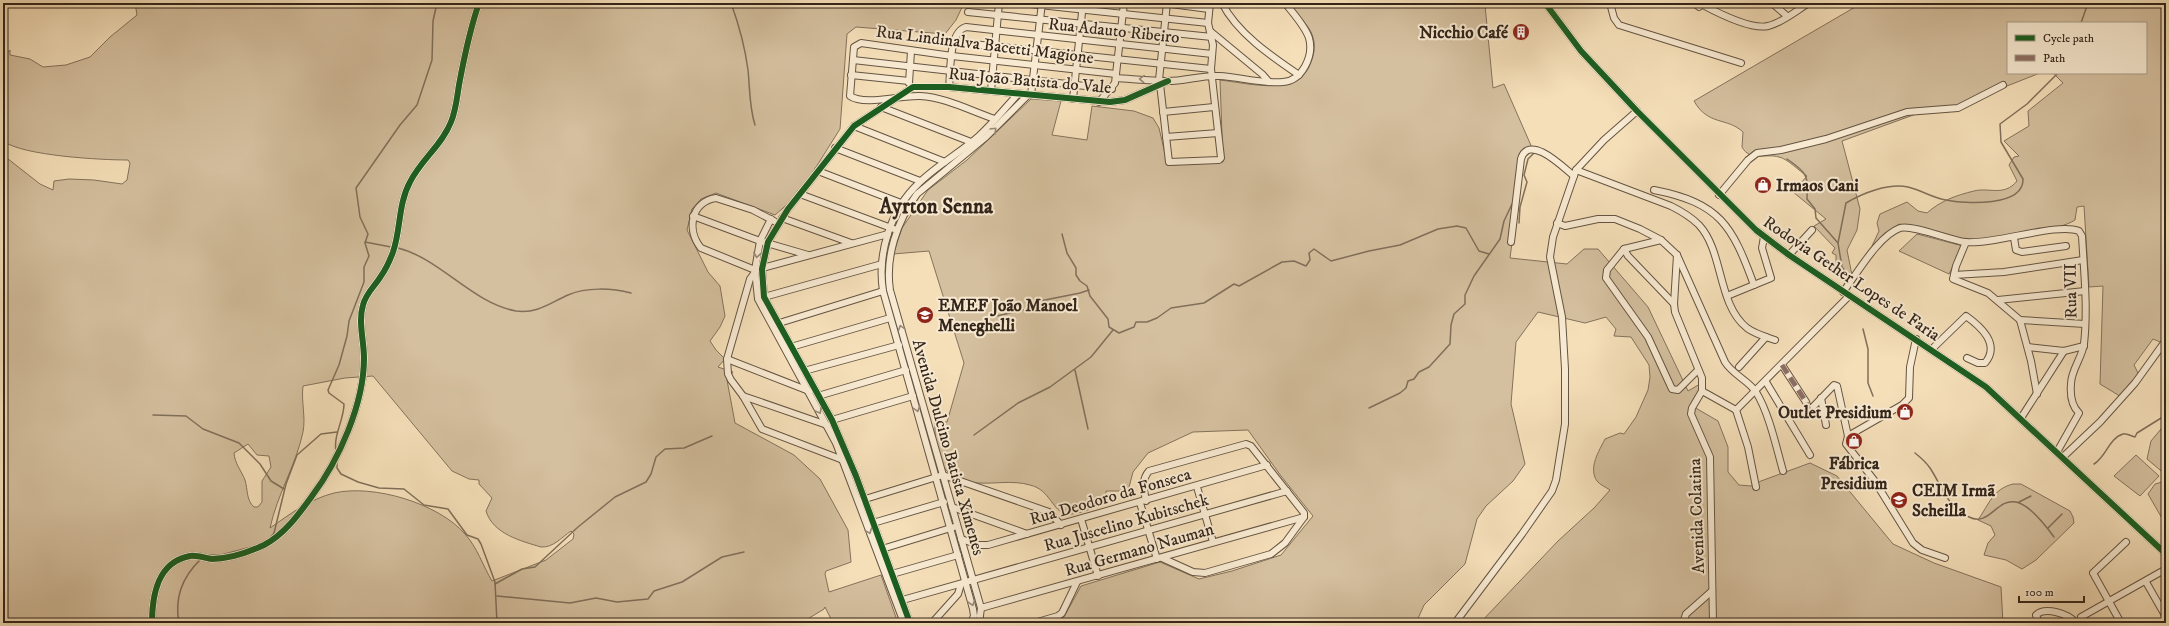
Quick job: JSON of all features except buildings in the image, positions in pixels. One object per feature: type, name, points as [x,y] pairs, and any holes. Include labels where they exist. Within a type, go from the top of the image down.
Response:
[{"type":"street","points":[[152,623],[152,609],[158,582],[169,567],[190,556],[211,559],[224,558],[264,545],[288,526],[313,495],[344,440],[359,400],[364,358],[362,329],[363,305],[368,294],[381,277],[394,250],[400,206],[409,183],[433,152],[451,122],[469,37],[479,3]]},
{"type":"street","points":[[991,91],[998,31],[999,3]]},
{"type":"street","points":[[1021,3],[1208,23]]},
{"type":"street","points":[[1073,99],[1083,3]]},
{"type":"street","points":[[1099,102],[1112,89],[1116,76],[1124,3]]},
{"type":"street","points":[[1163,3],[1167,3],[1210,6],[1208,23],[1212,37],[1210,69],[1220,158],[1214,161],[1170,163],[1168,160],[1159,82],[1162,33],[1167,3]]},
{"type":"street","points":[[1222,3],[1230,18],[1240,29],[1298,75],[1308,59],[1309,39],[1285,3]]},
{"type":"street","name":"Rodovia Gether Lopes de Faria","points":[[1545,3],[1581,51],[1637,111],[1718,195],[1764,236],[1843,292],[1916,339],[1986,387],[2166,554]]},
{"type":"street","points":[[1610,3],[1614,18],[1619,25],[1741,63]]},
{"type":"street","points":[[1693,3],[1697,6],[1703,4],[1720,14],[1759,26],[1768,26],[1809,3]]},
{"type":"street","points":[[1772,3],[1787,16]]},
{"type":"street","points":[[1030,95],[1034,81],[1041,4]]},
{"type":"street","points":[[968,12],[1081,25],[1212,37]]},
{"type":"street","name":"Rua Adauto Ribeiro","points":[[953,42],[957,33],[966,27],[1212,54]]},
{"type":"street","points":[[1210,31],[1262,74],[1268,82]]},
{"type":"street","points":[[949,87],[953,42],[1118,58],[1210,69]]},
{"type":"street","name":"Rua Lindinalva Bacetti Magione","points":[[853,60],[856,45],[861,43],[1159,82],[1211,76],[1268,82],[1284,82],[1298,75]]},
{"type":"street","points":[[843,460],[762,429],[728,374],[727,359],[750,279],[757,270],[777,224],[835,148],[854,126],[909,89],[911,50]]},
{"type":"street","points":[[995,119],[932,97],[855,99],[849,94],[853,60],[1112,89]]},
{"type":"street","points":[[851,74],[909,81]]},
{"type":"street","name":"Rua João Batista do Vale","points":[[909,89],[916,86],[949,87],[1099,102],[1125,100],[1159,82]]},
{"type":"street","points":[[1718,195],[1748,160],[1757,153],[1782,150],[1826,139],[1907,112],[1958,108],[2003,85]]},
{"type":"street","name":"Avenida Dulcino Batista Ximenes","points":[[971,623],[974,616],[974,609],[964,583],[958,555],[952,507],[913,396],[890,318],[883,291],[882,264],[889,231],[901,203],[920,182],[971,142],[1018,94]]},
{"type":"street","name":"Avenida Dulcino Batista Ximenes","points":[[979,623],[982,608],[960,539],[944,502],[940,476],[890,290],[889,261],[898,231],[911,202],[923,187],[986,137],[1030,95]]},
{"type":"street","points":[[881,107],[971,142]]},
{"type":"street","points":[[1163,112],[1214,107]]},
{"type":"street","points":[[1455,623],[1522,534],[1552,491],[1556,480],[1565,424],[1562,317],[1550,257],[1557,223],[1575,173],[1604,140],[1637,111]]},
{"type":"street","points":[[854,126],[945,162]]},
{"type":"street","points":[[1166,137],[1218,133]]},
{"type":"street","points":[[835,148],[920,182]]},
{"type":"street","points":[[1511,242],[1521,159],[1525,152],[1531,149],[1540,151],[1575,173],[1671,206],[1693,220],[1703,229],[1726,296],[1733,310],[1746,327],[1775,340]]},
{"type":"street","points":[[818,172],[901,203]]},
{"type":"street","points":[[1654,190],[1686,198],[1717,214],[1740,249],[1754,285]]},
{"type":"street","points":[[800,194],[889,231]]},
{"type":"street","points":[[777,224],[771,219],[753,210],[716,198],[704,202],[693,216],[691,229],[700,248],[757,270],[851,244],[889,231],[898,231]]},
{"type":"street","points":[[693,216],[760,241],[768,242],[808,255]]},
{"type":"street","points":[[782,218],[851,244]]},
{"type":"street","points":[[771,219],[760,241],[757,270],[758,299],[772,328],[832,420],[843,460],[873,523],[892,574],[904,623]]},
{"type":"street","points":[[1557,223],[1565,226],[1598,219],[1615,220],[1640,228],[1661,240],[1677,255],[1728,368],[1756,392],[1772,434],[1783,471]]},
{"type":"street","points":[[1843,292],[1872,253],[1890,234],[1899,229],[1907,228],[1966,242],[2014,238],[2016,250],[2022,252],[2066,246]]},
{"type":"street","name":"Rua VII","points":[[2014,238],[2064,229],[2079,231],[2082,236],[2085,291],[2084,346],[2071,378],[2070,387],[2072,404],[2079,413],[2057,452]]},
{"type":"street","points":[[1789,255],[1812,230]]},
{"type":"street","points":[[1726,296],[1770,279],[1771,276],[1762,248],[1764,236]]},
{"type":"street","points":[[1661,240],[1624,249],[1607,270],[1606,278],[1648,337],[1672,389],[1678,390],[1698,370]]},
{"type":"street","points":[[1966,242],[1953,279],[1983,291],[1998,300],[2020,320],[2028,347],[2037,394]]},
{"type":"street","points":[[1624,249],[1628,256],[1674,304]]},
{"type":"street","points":[[1677,255],[1674,304],[1702,378],[1702,391],[1736,410],[1748,447],[1756,487]]},
{"type":"street","points":[[1954,275],[2004,272],[2083,260]]},
{"type":"street","points":[[764,297],[882,264]]},
{"type":"street","points":[[757,270],[764,297],[804,371],[827,425],[839,443],[898,601],[910,623]]},
{"type":"street","points":[[772,328],[777,323],[883,291]]},
{"type":"street","points":[[1998,300],[2085,291]]},
{"type":"street","points":[[1736,410],[1766,382],[1849,296]]},
{"type":"street","points":[[1931,350],[1966,316],[1988,334],[1990,355],[1985,363],[1978,363],[1966,358]]},
{"type":"street","points":[[791,347],[890,318]]},
{"type":"street","points":[[2020,320],[2085,324]]},
{"type":"street","points":[[1739,367],[1766,337]]},
{"type":"street","points":[[1848,436],[1902,405],[1909,398],[1910,367],[1916,339]]},
{"type":"street","points":[[2063,457],[2100,422],[2135,383],[2166,340]]},
{"type":"street","points":[[804,371],[899,345]]},
{"type":"street","points":[[2028,347],[2064,351],[2084,346]]},
{"type":"street","points":[[2021,418],[2064,351]]},
{"type":"street","points":[[727,359],[814,392],[906,370]]},
{"type":"street","points":[[1782,365],[1806,402],[1809,411],[1834,385],[1838,386],[1848,436],[1846,444],[1874,480],[1914,544],[1922,550],[1945,558]]},
{"type":"street","points":[[1766,382],[1810,455]]},
{"type":"street","name":"Avenida Colatina","points":[[1702,391],[1692,408],[1691,414],[1710,457],[1713,623]]},
{"type":"street","points":[[743,396],[827,425]]},
{"type":"street","points":[[832,420],[913,396]]},
{"type":"street","points":[[1821,398],[1826,425]]},
{"type":"street","points":[[1246,444],[1251,446],[1288,491],[1303,510],[1304,517],[1285,543],[1271,554],[1205,573],[1193,572],[1160,558],[1148,531],[1143,502],[1144,478],[1149,471],[1246,444]]},
{"type":"street","name":"Rua Deodoro da Fonseca","points":[[960,539],[983,545],[1061,525],[1267,466]]},
{"type":"street","points":[[861,500],[940,476],[1049,512],[1061,525]]},
{"type":"street","points":[[1197,487],[1213,542]]},
{"type":"street","name":"Rua Juscelino Kubitschek","points":[[898,601],[1288,491]]},
{"type":"street","points":[[873,523],[944,502]]},
{"type":"street","points":[[952,507],[1027,534]]},
{"type":"street","name":"Rua Germano Nauman","points":[[982,608],[1304,517]]},
{"type":"street","points":[[1081,519],[1098,576]]},
{"type":"street","points":[[882,549],[954,527]]},
{"type":"street","points":[[2121,623],[2093,573],[2126,542]]},
{"type":"street","points":[[892,574],[958,555]]},
{"type":"street","points":[[2081,617],[2146,582],[2166,569]]},
{"type":"street","points":[[1054,623],[1058,616],[1066,609],[1077,582]]},
{"type":"street","points":[[2146,582],[2166,617]]},
{"type":"street","points":[[932,623],[958,594],[964,583]]},
{"type":"street","points":[[1683,623],[1686,614],[1712,591]]},
{"type":"street","points":[[2038,622],[2035,616],[2038,612],[2049,611],[2070,619],[2076,623]]},
{"type":"street","points":[[1034,623],[1058,616]]},
{"type":"shaded area","points":[[135,3],[964,3],[956,20],[945,34],[856,27],[847,34],[840,129],[799,194],[775,215],[716,193],[701,199],[692,209],[687,230],[708,272],[720,286],[725,316],[720,327],[710,341],[725,359],[718,367],[733,372],[727,380],[735,423],[794,455],[820,479],[848,530],[851,562],[826,571],[825,574],[829,592],[881,575],[898,623],[833,623],[825,607],[801,623],[3,623],[3,155],[40,184],[53,190],[54,181],[69,179],[94,180],[122,184],[127,180],[130,163],[128,160],[82,158],[44,154],[13,146],[3,141],[3,42],[8,52],[10,50],[10,55],[30,59],[43,67],[66,65],[90,57],[110,37],[137,15]],"holes":[[[373,376],[452,471],[469,479],[479,480],[479,484],[492,498],[486,511],[490,519],[501,531],[517,539],[541,547],[549,546],[557,542],[571,531],[574,534],[573,539],[546,560],[492,581],[473,545],[465,534],[439,513],[404,498],[367,491],[334,493],[308,503],[270,528],[303,432],[303,386],[345,378]],[[248,444],[257,455],[269,456],[271,467],[262,481],[262,502],[258,507],[254,507],[251,504],[245,480],[237,464],[234,453]]]},
{"type":"shaded area","points":[[1288,3],[1496,3],[1485,5],[1493,88],[1504,84],[1533,150],[1523,159],[1510,258],[1567,264],[1584,249],[1598,249],[1648,307],[1688,391],[1700,384],[1704,394],[1694,407],[1718,421],[1728,447],[1728,472],[1739,485],[1751,486],[1810,463],[1837,476],[1893,544],[1934,563],[2001,587],[2003,623],[1480,623],[1558,541],[1594,508],[1610,490],[1601,485],[1595,476],[1594,465],[1597,454],[1605,439],[1620,433],[1624,434],[1636,417],[1648,390],[1650,377],[1649,365],[1631,337],[1614,336],[1616,329],[1606,317],[1585,323],[1538,312],[1516,342],[1511,404],[1525,464],[1513,481],[1486,506],[1477,519],[1465,564],[1424,605],[1416,623],[1045,623],[1064,617],[1081,586],[1160,562],[1199,579],[1232,571],[1281,555],[1313,516],[1281,476],[1248,430],[1193,432],[1148,453],[1133,472],[1128,491],[1106,491],[1105,503],[1072,514],[1062,512],[1043,491],[1030,485],[1011,482],[966,482],[956,478],[948,472],[938,455],[935,421],[947,422],[964,363],[929,251],[893,254],[902,228],[928,190],[967,160],[1031,99],[1061,101],[1052,135],[1087,140],[1092,106],[1134,111],[1153,118],[1159,128],[1167,162],[1172,165],[1223,162],[1220,80],[1272,86],[1285,84],[1296,80],[1305,73],[1311,62],[1314,47],[1313,36]]},
{"type":"shaded area","points":[[1862,3],[2166,3],[2165,344],[2153,339],[2134,365],[2140,377],[2123,398],[2100,384],[2103,286],[2089,287],[2084,206],[2077,207],[2075,220],[2067,224],[2055,228],[2006,237],[1977,239],[1958,238],[1899,224],[1872,246],[1879,231],[1877,223],[1880,214],[1907,202],[1918,211],[1927,213],[1943,202],[1961,194],[1980,190],[2002,190],[2012,186],[2017,181],[2009,165],[2014,157],[2019,156],[2004,141],[2029,126],[2028,111],[2063,83],[2054,74],[2147,74],[2147,22],[2007,22],[2007,74],[2037,74],[2007,86],[1968,106],[1927,110],[1842,141],[1860,209],[1857,230],[1847,250],[1852,275],[1850,282],[1836,266],[1836,255],[1832,253],[1835,248],[1814,226],[1826,219],[1793,192],[1807,176],[1782,158],[1774,156],[1754,156],[1745,152],[1742,147],[1743,132],[1731,124],[1711,118],[1699,109],[1694,101]]},
{"type":"shaded area","points":[[1917,234],[1963,246],[1949,274],[1899,251]]},
{"type":"shaded area","points":[[2166,423],[2166,475],[2147,459],[2151,441]]},
{"type":"shaded area","points":[[2136,455],[2159,476],[2140,496],[2114,476]]},
{"type":"shaded area","points":[[2166,481],[2166,519],[2163,520],[2148,494],[2155,484]]},
{"type":"shaded area","points":[[2021,484],[2070,511],[2074,523],[2036,560],[2022,569],[2006,560],[1984,555],[1988,543],[1995,535],[1991,526],[1978,520],[1996,493],[2006,486]]},
{"type":"waterway","points":[[336,452],[335,446],[344,410],[344,404],[329,393],[328,390],[339,365],[347,336],[349,321],[364,282],[364,267],[369,256],[365,243],[368,234],[360,217],[356,188],[400,125],[417,105],[432,60],[433,21],[437,3]]},
{"type":"waterway","points":[[731,3],[745,53],[755,125]]},
{"type":"waterway","points":[[2081,22],[2088,3]]},
{"type":"waterway","points":[[1843,287],[1849,277],[1842,267],[1838,243],[1846,203],[1868,192],[1892,186],[1908,187],[1941,199],[1966,202],[1992,202],[2014,195],[2021,188],[2023,179],[2001,142],[2000,124],[2027,104],[2057,74]]},
{"type":"waterway","points":[[1519,223],[1520,207],[1527,182],[1524,175],[1528,159],[1534,153]]},
{"type":"waterway","points":[[1787,159],[1803,172],[1807,180],[1807,199],[1815,209],[1816,218],[1838,243]]},
{"type":"waterway","points":[[1369,408],[1400,393],[1406,388],[1408,381],[1414,379],[1419,372],[1429,367],[1450,344],[1451,325],[1454,314],[1465,304],[1465,295],[1474,276],[1500,239],[1504,221],[1513,202]]},
{"type":"waterway","points":[[1062,234],[1067,253],[1076,268],[1076,275],[1080,281],[1087,286],[1090,296],[1108,319],[1109,327],[1119,333],[1134,327],[1136,322],[1147,322],[1157,318],[1171,308],[1204,303],[1234,284],[1239,286],[1282,262],[1294,261],[1306,266],[1310,260],[1309,253],[1314,249],[1331,261],[1400,245],[1438,229],[1457,226],[1466,228],[1479,251],[1489,254]]},
{"type":"waterway","points":[[365,242],[391,247]]},
{"type":"waterway","points":[[398,248],[428,261],[485,299],[516,311],[524,312],[537,309],[575,292],[607,289],[631,293]]},
{"type":"waterway","points":[[992,317],[1028,309],[1040,301],[1089,290]]},
{"type":"waterway","points":[[1863,329],[1868,349],[1868,383],[1873,396]]},
{"type":"waterway","points":[[974,435],[1018,403],[1050,387],[1091,357],[1113,330]]},
{"type":"waterway","points":[[1075,370],[1088,429]]},
{"type":"waterway","points":[[153,415],[186,416],[203,429],[239,443],[260,464],[271,481],[284,489]]},
{"type":"waterway","points":[[2094,464],[2102,457],[2114,439],[2118,436],[2127,434],[2135,437],[2137,433],[2166,415]]},
{"type":"waterway","points":[[270,538],[274,533],[286,484],[297,455],[321,434],[337,432]]},
{"type":"waterway","points":[[495,584],[522,569],[535,567],[578,527],[615,497],[646,482],[651,474],[656,457],[665,449],[684,448],[712,436]]},
{"type":"waterway","points":[[1915,453],[1928,466],[1950,502],[1962,513],[1969,517],[1979,519],[1987,516],[2002,504],[2011,502],[2022,504],[2036,515],[2054,537]]},
{"type":"waterway","points":[[337,461],[337,468],[341,474],[358,482],[379,488],[404,489],[424,505],[448,509],[467,535],[478,539],[495,582],[497,623]]},
{"type":"waterway","points":[[2019,502],[2031,496]]},
{"type":"waterway","points":[[2048,528],[2062,514]]},
{"type":"waterway","points":[[207,555],[221,555],[255,546]]},
{"type":"waterway","points":[[497,596],[570,603],[596,598],[617,602],[648,599],[654,591],[682,582],[722,557],[744,552]]},
{"type":"waterway","points":[[179,623],[178,605],[181,588],[184,580],[201,559]]},
{"type":"marked path","points":[[1782,365],[1806,402],[1809,411]]},
{"type":"cycle path","points":[[152,623],[155,592],[163,573],[170,565],[179,559],[190,556],[218,559],[239,555],[271,541],[285,530],[296,517],[332,466],[348,431],[360,394],[364,358],[361,325],[364,301],[385,270],[393,252],[406,190],[415,174],[442,138],[453,117],[468,44],[479,3]]},
{"type":"cycle path","points":[[1545,3],[1581,51],[1637,111],[1756,230],[1789,255],[1986,387],[2166,554]]},
{"type":"cycle path","points":[[910,623],[856,476],[832,420],[764,297],[762,269],[768,242],[788,209],[854,126],[913,87],[949,87],[1110,102],[1125,100],[1168,81]]},
{"type":"place","name":"Nicchio Café","points":[[1521,32]]},
{"type":"place","name":"Irmaos Cani","points":[[1763,185]]},
{"type":"place","name":"EMEF João Manoel Meneghelli","points":[[925,315]]},
{"type":"place","name":"Outlet Presidium","points":[[1905,412]]},
{"type":"place","name":"Fábrica Presidium","points":[[1854,441]]},
{"type":"place","name":"CEIM Irmã Scheilla","points":[[1899,500]]},
{"type":"district","name":"Ayrton Senna","points":[[936,206]]}]
